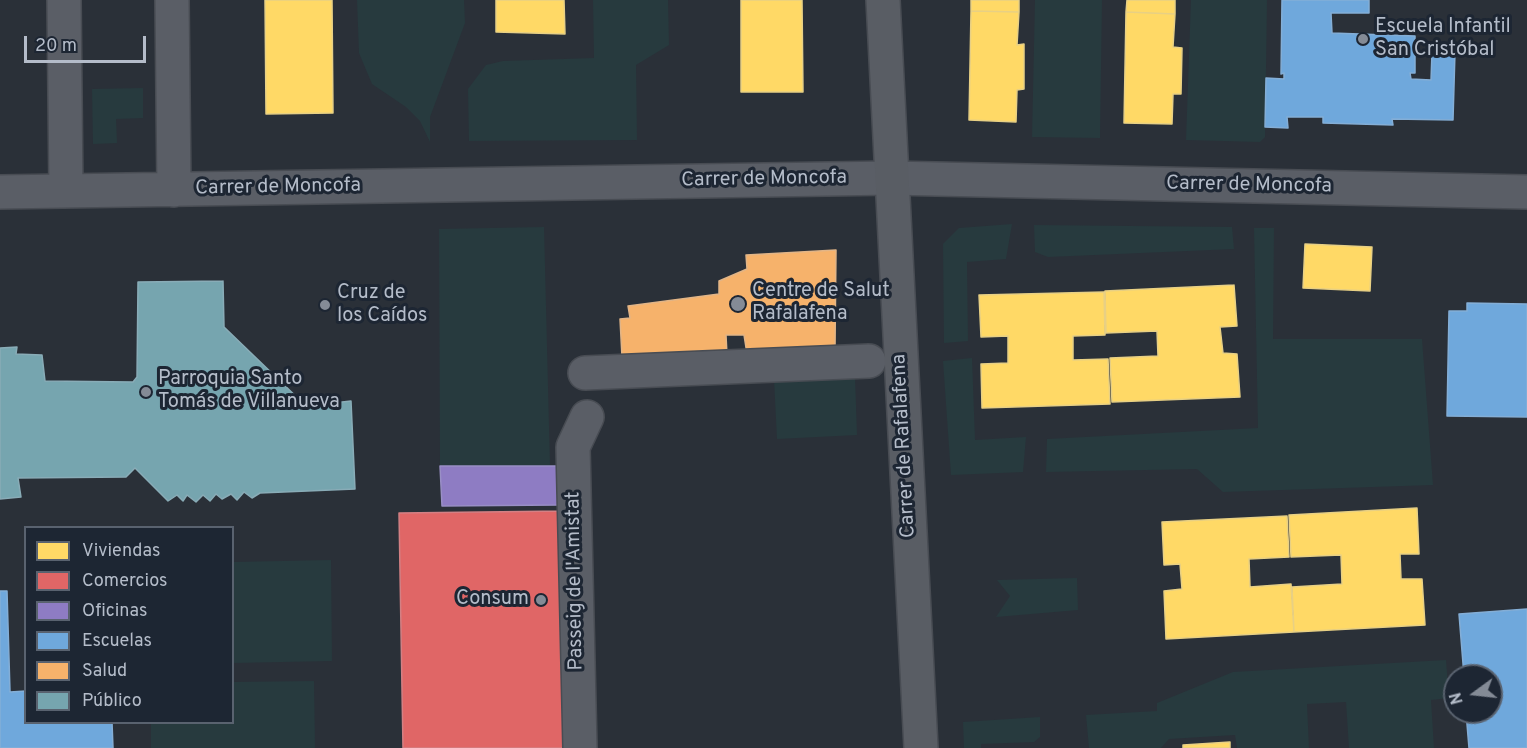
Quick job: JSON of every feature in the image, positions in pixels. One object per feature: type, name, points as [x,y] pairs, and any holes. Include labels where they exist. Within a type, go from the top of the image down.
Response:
[{"type":"street","points":[[64,0],[66,191]]},
{"type":"street","points":[[172,0],[174,190]]},
{"type":"street","name":"Carrer de Rafalafena","points":[[883,0],[921,748]]},
{"type":"street","name":"Carrer de Moncofa","points":[[0,192],[891,178],[1527,192]]},
{"type":"street","points":[[585,373],[869,362]]},
{"type":"street","name":"Passeig de l'Amistat","points":[[580,748],[573,447],[587,417]]},
{"type":"green space","points":[[357,0],[464,0],[465,23],[430,117],[430,142],[420,121],[406,107],[372,84],[359,53]]},
{"type":"green space","points":[[593,0],[668,0],[669,45],[636,65],[637,140],[469,141],[468,89],[486,65],[503,61],[594,58]]},
{"type":"green space","points":[[1035,0],[1102,0],[1100,138],[1032,137]]},
{"type":"green space","points":[[1191,0],[1267,0],[1265,137],[1260,142],[1186,140]]},
{"type":"green space","points":[[143,88],[143,118],[116,119],[117,143],[93,144],[92,89]]},
{"type":"green space","points":[[1012,224],[1006,259],[967,262],[968,341],[944,343],[943,244],[959,228]]},
{"type":"green space","points":[[1034,225],[1232,227],[1234,249],[1048,257],[1035,252]]},
{"type":"green space","points":[[544,227],[550,466],[440,466],[439,229]]},
{"type":"green space","points":[[1254,228],[1274,228],[1273,339],[1422,339],[1433,485],[1223,492],[1197,469],[1046,472],[1047,439],[1258,428]]},
{"type":"green space","points":[[972,358],[975,440],[1026,437],[1023,472],[951,475],[943,361]]},
{"type":"green space","points":[[855,376],[857,435],[777,439],[774,379]]},
{"type":"green space","points":[[331,560],[332,661],[234,663],[234,562]]},
{"type":"green space","points":[[1077,578],[1078,610],[996,617],[1010,596],[997,580]]},
{"type":"green space","points":[[1446,660],[1446,664],[1443,664],[1443,699],[1431,700],[1434,748],[1349,748],[1346,702],[1307,704],[1309,748],[1237,748],[1235,735],[1169,739],[1161,748],[1089,748],[1086,715],[1157,711],[1157,703],[1233,672]]},
{"type":"green space","points":[[314,681],[315,748],[151,748],[151,724],[234,724],[234,682]]},
{"type":"green space","points":[[1040,717],[1040,737],[1034,742],[981,744],[981,748],[964,748],[963,722]]},
{"type":"building: Viviendas","points":[[265,0],[332,0],[333,113],[266,114]]},
{"type":"building: Viviendas","points":[[496,0],[564,0],[565,34],[496,32]]},
{"type":"building: Viviendas","points":[[741,0],[802,0],[803,92],[741,92]]},
{"type":"building: Viviendas","points":[[971,0],[1019,0],[1019,12],[971,11]]},
{"type":"building: Viviendas","points":[[1127,0],[1175,0],[1175,14],[1126,12]]},
{"type":"building: Viviendas","points":[[971,11],[1019,12],[1017,45],[1024,44],[1024,89],[1017,90],[1016,122],[969,120]]},
{"type":"building: Viviendas","points":[[1126,12],[1175,14],[1173,47],[1182,48],[1181,94],[1173,94],[1172,124],[1124,123]]},
{"type":"building: Viviendas","points":[[1305,244],[1372,247],[1370,291],[1303,288]]},
{"type":"building: Viviendas","points":[[1234,285],[1237,326],[1220,327],[1223,353],[1237,354],[1240,397],[1112,402],[1110,358],[1158,356],[1157,331],[1106,333],[1105,291]]},
{"type":"building: Viviendas","points":[[1104,292],[1105,335],[1073,336],[1073,360],[1108,359],[1110,404],[982,408],[981,364],[1008,363],[1008,336],[981,337],[979,295]]},
{"type":"building: Viviendas","points":[[1417,508],[1419,554],[1400,554],[1401,579],[1422,579],[1425,625],[1294,632],[1292,587],[1342,584],[1341,555],[1291,557],[1289,515]]},
{"type":"building: Viviendas","points":[[1287,516],[1289,557],[1249,559],[1250,587],[1291,584],[1294,632],[1166,639],[1164,591],[1182,589],[1180,564],[1164,565],[1162,522]]},
{"type":"building: Viviendas","points":[[1230,742],[1230,748],[1183,748],[1183,745]]},
{"type":"building: Comercios","points":[[563,511],[567,748],[403,748],[399,513]]},
{"type":"building: Oficinas","points":[[440,466],[557,466],[558,505],[442,506]]},
{"type":"building: Escuelas","name":"Escuela Infantil San Cristóbal","points":[[1282,0],[1369,0],[1369,13],[1331,13],[1332,33],[1415,36],[1415,73],[1410,73],[1411,79],[1431,80],[1432,53],[1455,52],[1453,120],[1392,119],[1393,125],[1323,123],[1323,117],[1287,117],[1288,128],[1265,127],[1266,78],[1284,79],[1284,73],[1281,74]]},
{"type":"building: Escuelas","points":[[1467,303],[1527,304],[1527,417],[1447,416],[1449,311],[1467,311]]},
{"type":"building: Escuelas","points":[[0,591],[7,591],[10,692],[24,691],[24,724],[112,724],[113,748],[0,748]]},
{"type":"building: Escuelas","points":[[1527,609],[1527,748],[1469,748],[1467,724],[1503,724],[1503,664],[1463,664],[1459,614]]},
{"type":"building: Salud","name":"Centre de Salut Rafalafena","points":[[836,250],[835,349],[747,354],[744,335],[726,335],[727,355],[622,357],[620,319],[630,318],[628,306],[719,294],[719,281],[747,269],[746,255]]},
{"type":"building: Público","name":"Parroquia Santo Tomás de Villanueva","points":[[223,281],[224,327],[306,406],[351,401],[355,489],[260,493],[252,498],[244,492],[237,500],[231,494],[222,499],[216,494],[210,501],[203,495],[196,502],[187,495],[183,501],[177,495],[168,501],[135,468],[126,477],[18,478],[21,497],[0,499],[0,348],[17,347],[16,354],[42,355],[45,381],[133,382],[137,377],[138,282]]},
{"type":"place","name":"Escuela Infantil San Cristóbal","points":[[1363,39]]},
{"type":"place","name":"Centre de Salut Rafalafena","points":[[738,304]]},
{"type":"place","name":"Cruz de los Caídos","points":[[325,305]]},
{"type":"place","name":"Parroquia Santo Tomás de Villanueva","points":[[146,392]]},
{"type":"place","name":"Consum","points":[[541,600]]}]
